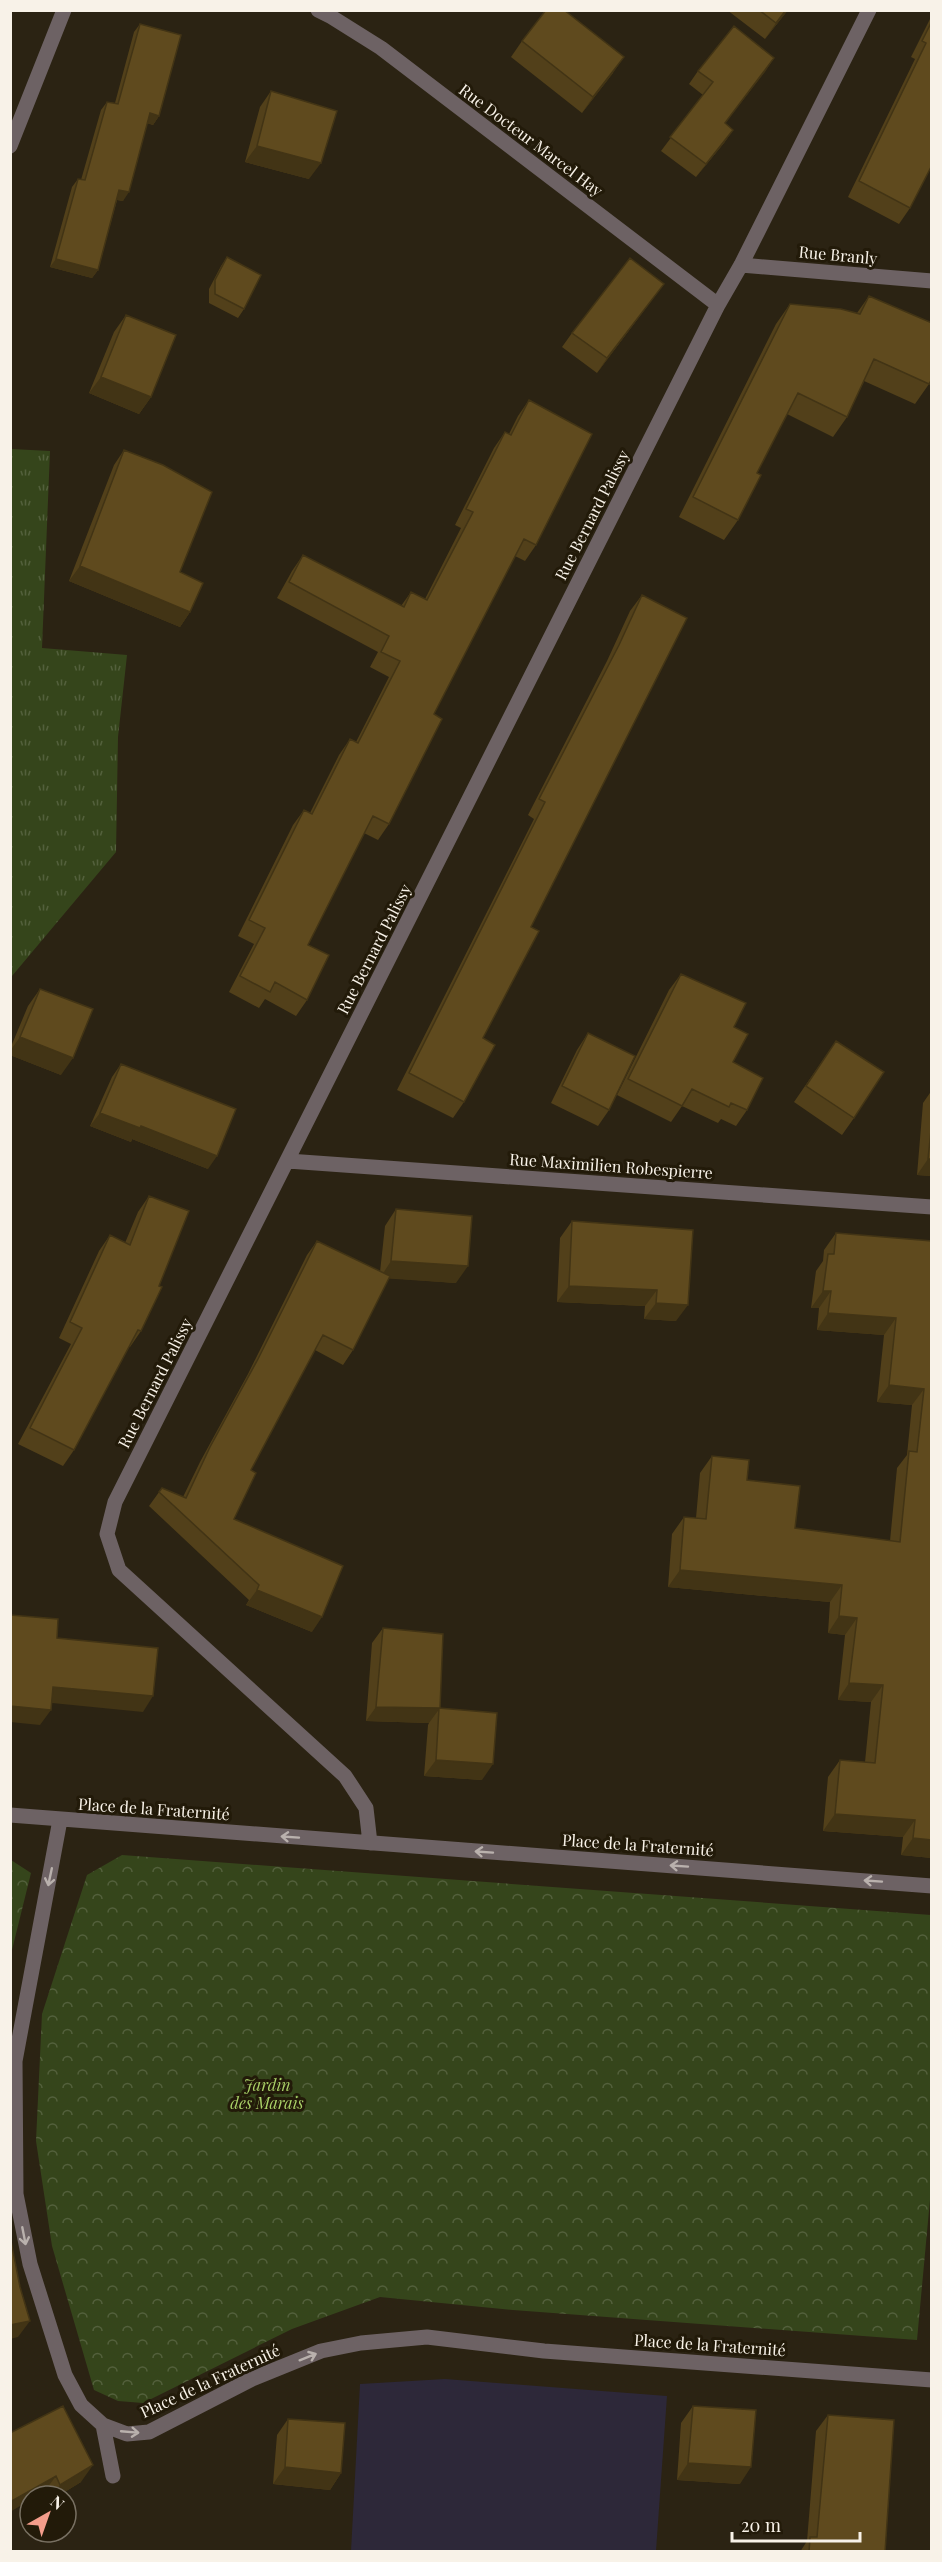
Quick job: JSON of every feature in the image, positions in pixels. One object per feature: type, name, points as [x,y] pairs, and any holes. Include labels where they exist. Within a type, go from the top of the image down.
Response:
[{"type":"street","points":[[10,146],[64,10]]},
{"type":"street","name":"Rue Docteur Marcel Hay","points":[[318,10],[330,15],[381,48],[718,305]]},
{"type":"street","name":"Rue Bernard Palissy","points":[[370,1843],[366,1808],[345,1776],[118,1570],[106,1534],[115,1502],[869,10]]},
{"type":"street","name":"Rue Branly","points":[[741,265],[932,281]]},
{"type":"street","name":"Rue Maximilien Robespierre","points":[[288,1161],[932,1207]]},
{"type":"street","points":[[10,1815],[60,1820]]},
{"type":"street","name":"Place de la Fraternité","points":[[932,1886],[60,1820],[15,2061],[16,2194],[30,2264],[65,2375],[81,2405],[103,2425],[127,2434],[149,2432],[252,2379],[321,2351],[361,2343],[427,2337],[544,2351],[932,2380]]},
{"type":"street","points":[[103,2425],[113,2476]]},
{"type":"shaded area","points":[[445,2379],[667,2396],[656,2551],[351,2551],[360,2384]]},
{"type":"green space","points":[[11,449],[50,451],[42,648],[127,655],[118,737],[116,852],[10,976]]},
{"type":"green space","name":"Jardin des Marais","points":[[122,1855],[931,1915],[932,2178],[917,2340],[513,2310],[380,2297],[292,2329],[143,2403],[118,2401],[94,2390],[52,2246],[36,2141],[42,2014],[87,1875]]},
{"type":"green space","points":[[11,1860],[31,1873],[11,1954]]},
{"type":"building","points":[[546,10],[564,10],[624,57],[593,97],[522,41]]},
{"type":"building","points":[[759,10],[786,10],[776,23]]},
{"type":"building","points":[[932,21],[932,165],[910,208],[859,181],[926,43],[922,41]]},
{"type":"building","points":[[140,24],[181,35],[159,116],[150,113],[129,192],[119,190],[98,270],[56,259],[78,179],[85,180],[107,102],[118,104]]},
{"type":"building","points":[[734,26],[774,58],[725,123],[733,130],[706,164],[670,137],[713,82],[698,71]]},
{"type":"building","points":[[271,91],[337,111],[321,163],[257,146]]},
{"type":"building","points":[[227,257],[261,275],[244,309],[215,294],[215,280]]},
{"type":"building","points":[[630,258],[664,284],[607,358],[572,333]]},
{"type":"building","points":[[869,296],[932,323],[932,379],[929,384],[874,359],[847,417],[798,393],[757,473],[761,475],[738,520],[693,497],[790,304],[841,309],[860,314]]},
{"type":"building","points":[[126,315],[176,335],[151,397],[101,377]]},
{"type":"building","points":[[529,400],[592,434],[536,545],[524,539],[434,714],[442,719],[389,824],[373,816],[308,945],[329,955],[307,1000],[275,982],[270,992],[240,976],[265,928],[249,920],[304,810],[312,814],[350,739],[358,743],[400,661],[381,652],[389,636],[289,582],[303,555],[404,607],[411,592],[427,600],[473,512],[466,509],[505,432],[511,435]]},
{"type":"building","points":[[124,450],[163,465],[212,492],[180,572],[203,583],[190,612],[80,566]]},
{"type":"building","points":[[642,595],[687,618],[531,927],[539,931],[483,1038],[495,1045],[464,1102],[409,1073],[545,802],[539,799],[619,645]]},
{"type":"building","points":[[681,974],[746,1003],[734,1027],[748,1034],[733,1062],[763,1078],[747,1110],[731,1103],[729,1107],[692,1089],[682,1106],[628,1079]]},
{"type":"building","points":[[40,989],[93,1009],[73,1058],[20,1037]]},
{"type":"building","points":[[588,1033],[635,1056],[609,1110],[562,1086]]},
{"type":"building","points":[[836,1041],[884,1072],[854,1118],[806,1086]]},
{"type":"building","points":[[121,1064],[236,1109],[217,1156],[141,1126],[140,1128],[100,1113]]},
{"type":"building","points":[[932,1121],[932,1159],[928,1159]]},
{"type":"building","points":[[149,1196],[189,1211],[159,1286],[162,1287],[141,1331],[138,1330],[74,1450],[30,1428],[82,1328],[70,1322],[110,1235],[130,1245]]},
{"type":"building","points":[[396,1209],[472,1216],[468,1266],[391,1261]]},
{"type":"building","points":[[572,1221],[693,1230],[688,1305],[656,1303],[657,1290],[569,1286]]},
{"type":"building","points":[[836,1233],[932,1241],[932,1840],[913,1838],[915,1820],[835,1814],[840,1760],[875,1763],[883,1685],[849,1683],[857,1618],[839,1616],[842,1585],[680,1570],[684,1517],[706,1519],[712,1456],[749,1460],[747,1480],[800,1486],[795,1528],[900,1542],[909,1451],[917,1452],[924,1389],[889,1385],[896,1318],[828,1313],[831,1291],[823,1291],[828,1254],[834,1254]]},
{"type":"building","points":[[317,1241],[390,1276],[353,1350],[323,1335],[251,1470],[256,1473],[234,1519],[343,1566],[322,1617],[257,1590],[259,1585],[159,1492],[162,1488],[186,1498]]},
{"type":"building","points":[[10,1615],[58,1619],[57,1638],[158,1648],[153,1696],[53,1687],[51,1710],[10,1706]]},
{"type":"building","points":[[383,1628],[443,1634],[440,1708],[376,1707]]},
{"type":"building","points":[[439,1708],[497,1713],[493,1764],[436,1760]]},
{"type":"building","points":[[10,2236],[20,2287],[30,2321],[10,2325]]},
{"type":"building","points":[[63,2406],[93,2465],[62,2484],[56,2476],[42,2484],[18,2484],[18,2497],[10,2502],[10,2433]]},
{"type":"building","points":[[693,2406],[756,2410],[751,2467],[688,2463]]},
{"type":"building","points":[[828,2415],[894,2420],[885,2552],[809,2552],[810,2537],[817,2537]]},
{"type":"building","points":[[288,2419],[345,2423],[341,2473],[285,2467]]}]
